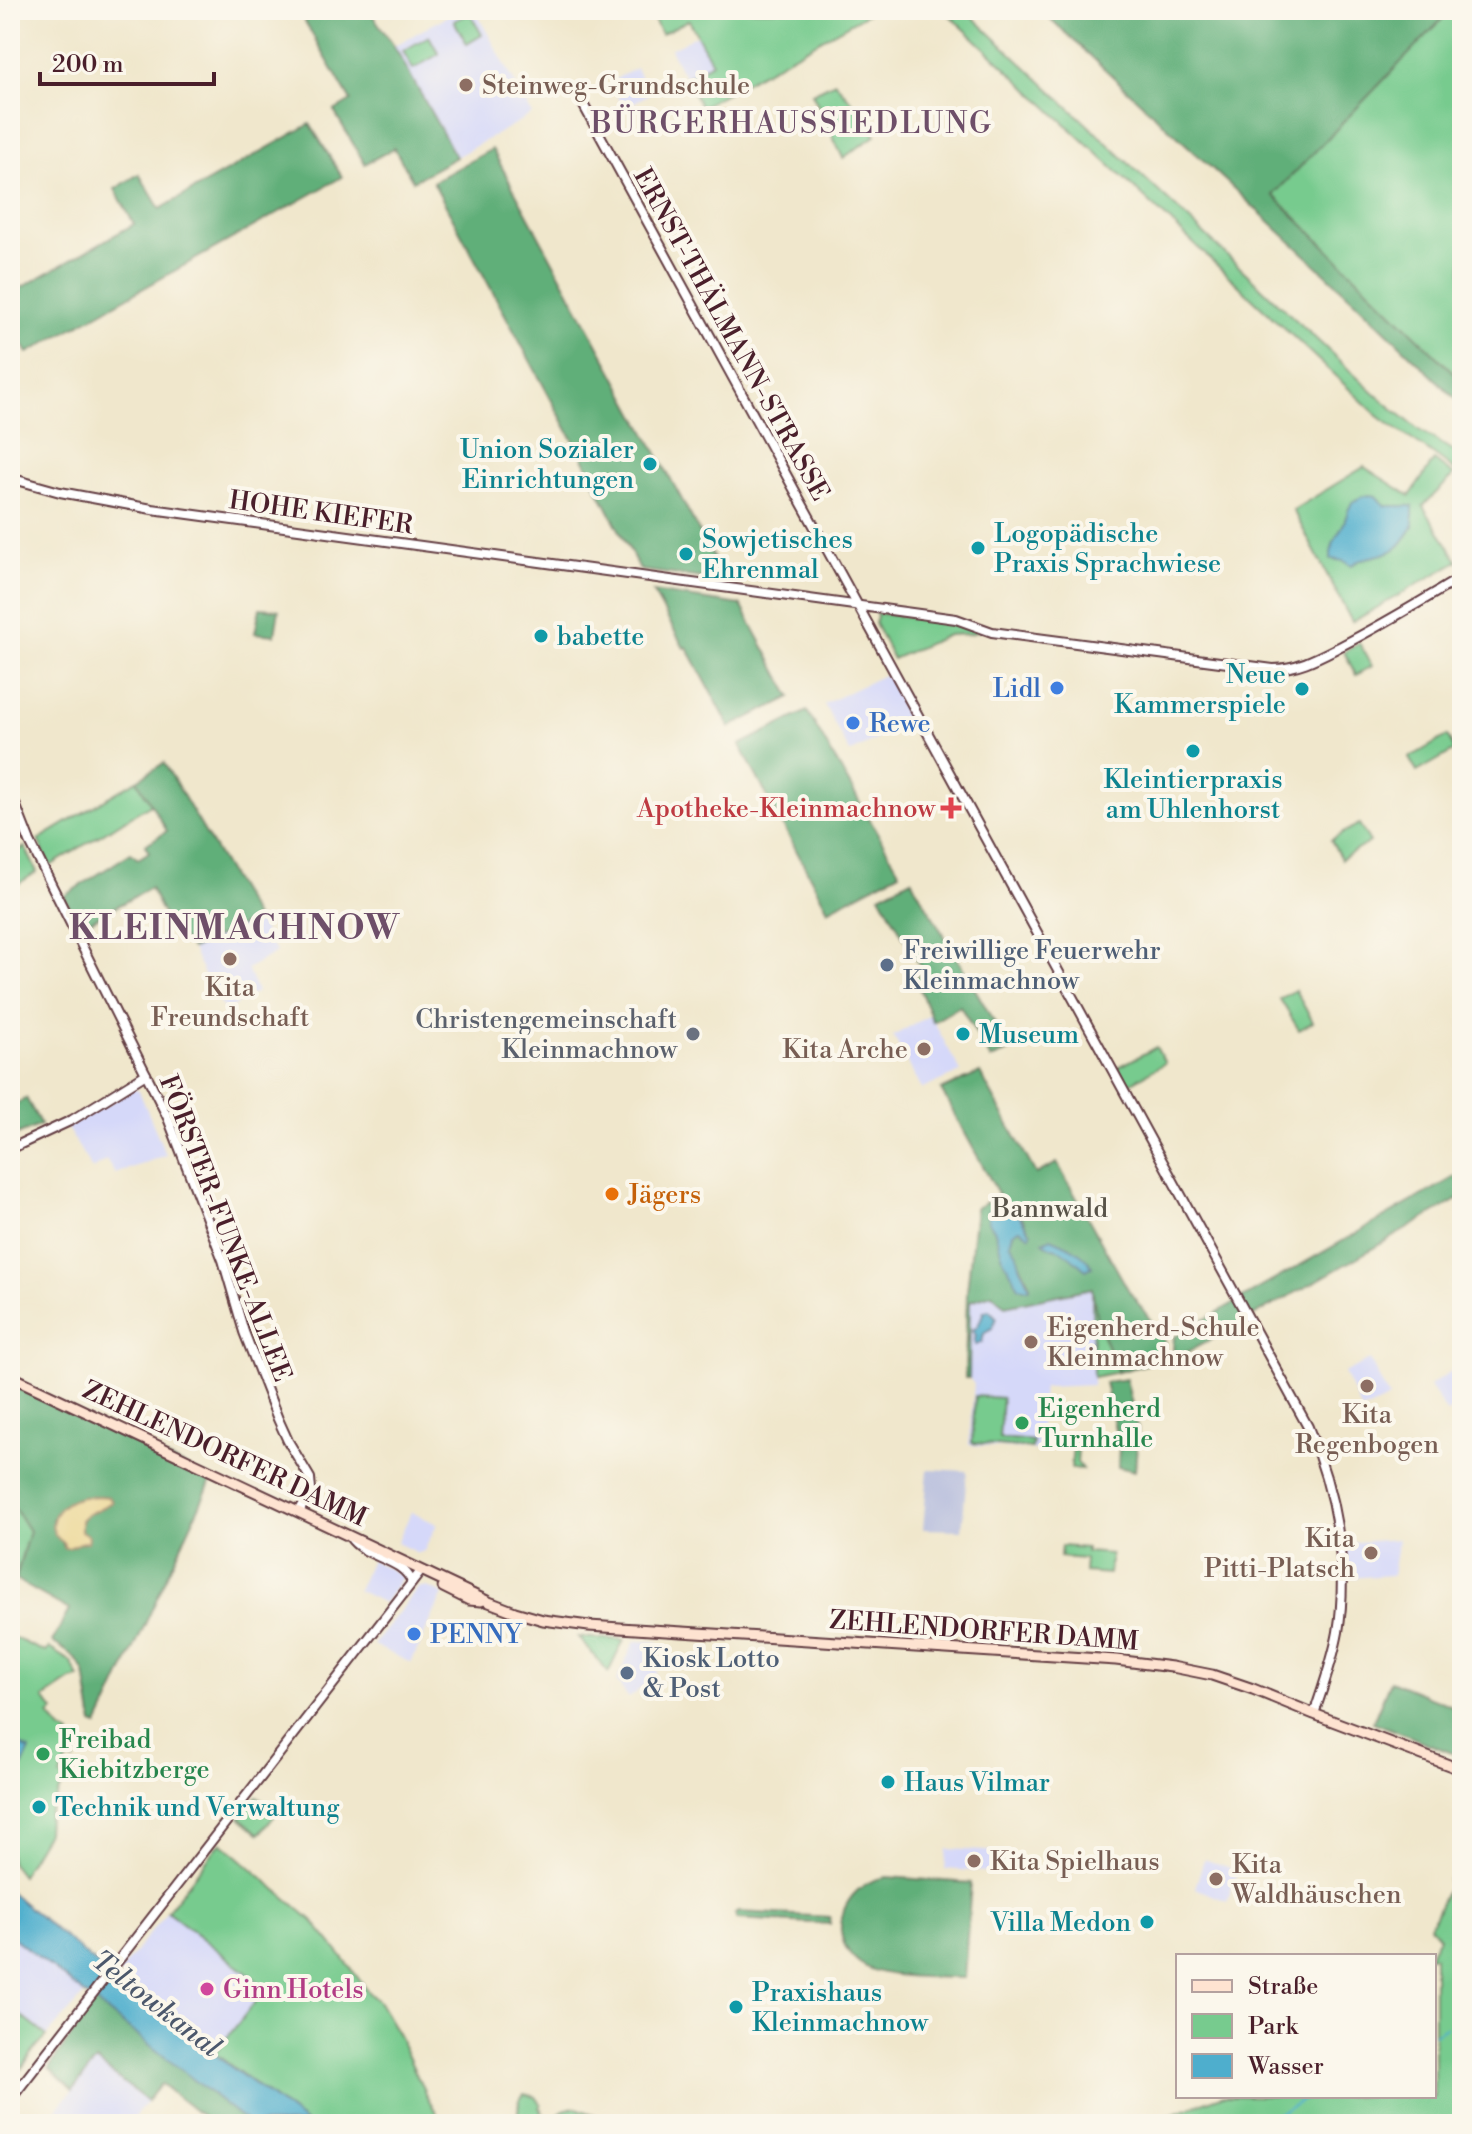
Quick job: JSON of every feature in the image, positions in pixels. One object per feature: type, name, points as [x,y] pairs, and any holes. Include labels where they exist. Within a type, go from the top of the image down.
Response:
[{"type":"main road","name":"ZEHLENDORFER DAMM","points":[[10,1376],[421,1571],[515,1612],[570,1625],[1142,1663],[1212,1675],[1462,1770]]},
{"type":"street","name":"ERNST-THÄLMANN-STRASSE","points":[[578,95],[1290,1391],[1314,1441],[1333,1502],[1341,1566],[1338,1635],[1314,1714]]},
{"type":"street","name":"HOHE KIEFER","points":[[10,478],[58,491],[152,509],[672,583],[677,581],[956,619],[992,632],[1265,669],[1283,669],[1307,662],[1357,638],[1462,577]]},
{"type":"street","name":"FÖRSTER-FUNKE-ALLEE","points":[[10,791],[24,830],[168,1118],[223,1260],[244,1332],[278,1419],[310,1478],[311,1490],[299,1512]]},
{"type":"street","name":"FÖRSTER-FUNKE-ALLEE","points":[[10,810],[24,830]]},
{"type":"street","points":[[10,1149],[64,1125],[146,1074]]},
{"type":"street","points":[[350,1536],[367,1552],[404,1569],[412,1582]]},
{"type":"street","points":[[10,2100],[421,1571]]},
{"type":"shaded area","name":"Steinweg-Grundschule","points":[[458,10],[475,10],[532,114],[456,157],[394,46]]},
{"type":"shaded area","points":[[697,35],[712,63],[685,78],[670,49]]},
{"type":"shaded area","points":[[636,68],[649,94],[624,108],[610,82]]},
{"type":"shaded area","points":[[884,675],[890,677],[913,720],[850,753],[824,704]]},
{"type":"shaded area","name":"Kita Freundschaft","points":[[256,919],[276,952],[247,969],[257,992],[225,1011],[192,949]]},
{"type":"shaded area","name":"Kita Arche","points":[[930,1015],[961,1072],[922,1089],[893,1036]]},
{"type":"shaded area","points":[[134,1089],[139,1091],[166,1155],[115,1174],[106,1160],[92,1169],[67,1128]]},
{"type":"shaded area","name":"Eigenherd-Schule Kleinmachnow","points":[[1092,1288],[1093,1385],[1043,1387],[1038,1450],[969,1445],[974,1384],[969,1378],[970,1301],[993,1294],[1005,1306]]},
{"type":"shaded area","name":"Kita Regenbogen","points":[[1370,1360],[1389,1398],[1362,1411],[1344,1373]]},
{"type":"shaded area","points":[[1459,1366],[1462,1371],[1462,1403],[1447,1413],[1429,1386]]},
{"type":"shaded area","points":[[928,1469],[967,1471],[962,1530],[923,1529]]},
{"type":"shaded area","points":[[411,1512],[437,1524],[424,1551],[418,1553],[397,1543]]},
{"type":"shaded area","name":"Kita Pitti-Platsch","points":[[1398,1539],[1392,1575],[1347,1578],[1345,1543]]},
{"type":"shaded area","points":[[371,1560],[403,1576],[384,1603],[357,1590]]},
{"type":"shaded area","points":[[419,1587],[443,1594],[411,1663],[373,1645]]},
{"type":"shaded area","points":[[635,1641],[658,1642],[656,1675],[629,1698],[616,1681]]},
{"type":"shaded area","name":"Kita Spielhaus","points":[[947,1849],[1002,1852],[1001,1873],[945,1869]]},
{"type":"shaded area","name":"Kita Waldhäuschen","points":[[1204,1859],[1238,1871],[1227,1901],[1195,1888]]},
{"type":"shaded area","points":[[167,1911],[266,1988],[218,2050],[119,1973]]},
{"type":"shaded area","points":[[10,1935],[85,1994],[35,2049],[10,2085]]},
{"type":"shaded area","points":[[96,2061],[147,2101],[129,2124],[61,2124],[51,2117]]},
{"type":"green space","points":[[298,10],[369,10],[394,46],[456,157],[413,181],[394,148],[365,164],[334,111],[351,101]]},
{"type":"green space","points":[[649,10],[874,10],[701,107],[685,78],[712,63],[689,20],[661,34]]},
{"type":"green space","points":[[944,10],[965,10],[1376,395],[1419,430],[1460,455],[1462,477],[1377,415]]},
{"type":"green space","points":[[1041,10],[1451,10],[1273,195],[1462,381],[1462,405],[1355,301]]},
{"type":"green space","points":[[1451,10],[1462,10],[1462,381],[1273,195]]},
{"type":"green space","points":[[470,13],[482,35],[467,44],[454,21]]},
{"type":"green space","points":[[429,36],[439,54],[413,69],[403,51]]},
{"type":"green space","points":[[835,82],[876,135],[843,158],[812,93]]},
{"type":"green space","points":[[310,124],[342,177],[28,353],[10,328],[10,294],[134,224],[115,189],[139,174],[160,209]]},
{"type":"green space","points":[[492,149],[726,581],[640,570],[589,469],[433,182]]},
{"type":"green space","points":[[1434,460],[1454,475],[1423,506],[1458,561],[1352,622],[1293,510],[1364,467],[1410,496]]},
{"type":"green space","points":[[653,592],[741,605],[791,697],[730,727]]},
{"type":"green space","points":[[260,608],[279,610],[275,635],[255,633]]},
{"type":"green space","points":[[876,613],[955,623],[979,631],[948,635],[893,659],[875,624]]},
{"type":"green space","points":[[1359,643],[1372,666],[1356,675],[1344,652]]},
{"type":"green space","points":[[807,711],[900,872],[828,910],[740,745]]},
{"type":"green space","points":[[1447,736],[1455,750],[1417,772],[1409,758]]},
{"type":"green space","points":[[164,763],[256,919],[192,949],[167,922],[150,888],[79,927],[64,896],[131,853],[138,859],[149,852],[145,845],[167,831],[137,780]]},
{"type":"green space","points":[[137,780],[151,804],[50,866],[38,840]]},
{"type":"green space","points":[[1359,824],[1370,842],[1341,859],[1331,840]]},
{"type":"green space","points":[[25,847],[37,872],[10,889],[10,856]]},
{"type":"green space","points":[[911,879],[1011,1051],[991,1059],[960,1006],[933,1022],[915,978],[924,973],[880,895]]},
{"type":"green space","points":[[1295,990],[1313,1022],[1299,1030],[1280,999]]},
{"type":"green space","points":[[1156,1047],[1165,1063],[1127,1085],[1117,1068]]},
{"type":"green space","name":"Bannwald","points":[[980,1073],[1036,1174],[1057,1163],[1129,1291],[1164,1338],[1166,1359],[1118,1372],[1097,1321],[1092,1288],[1005,1306],[992,1294],[970,1301],[969,1378],[965,1378],[967,1291],[976,1208],[999,1195],[941,1090]],"holes":[[[993,1208],[1015,1209],[1027,1227],[1013,1233],[1010,1243],[1029,1283],[1030,1287],[1023,1289],[1004,1261],[994,1228]]]},
{"type":"green space","points":[[26,1098],[41,1125],[10,1138],[10,1107]]},
{"type":"green space","points":[[1462,1173],[1462,1197],[1175,1359],[1174,1337]]},
{"type":"green space","points":[[1092,1288],[1097,1321],[1118,1372],[1093,1377]]},
{"type":"green space","points":[[1126,1379],[1138,1430],[1135,1471],[1118,1467],[1119,1448],[1105,1382]]},
{"type":"green space","points":[[10,1384],[212,1479],[98,1726],[93,1724],[85,1673],[71,1655],[52,1642],[69,1610],[16,1579],[29,1531],[10,1501]],"holes":[[[109,1497],[112,1502],[81,1520],[81,1531],[87,1542],[64,1548],[52,1519],[79,1498]]]},
{"type":"green space","points":[[975,1396],[1002,1398],[999,1438],[1033,1441],[1032,1448],[972,1443]]},
{"type":"green space","points":[[1079,1433],[1077,1462],[1082,1469],[1071,1468],[1073,1447],[1069,1444],[1039,1441],[1039,1437]]},
{"type":"green space","points":[[10,1501],[29,1531],[10,1596]]},
{"type":"green space","points":[[1061,1546],[1111,1554],[1109,1574],[1084,1572],[1085,1559],[1060,1557]]},
{"type":"green space","name":"Freibad Kiebitzberge","points":[[10,1636],[45,1652],[49,1648],[71,1662],[79,1678],[44,1698],[54,1711],[49,1716],[70,1735],[66,1746],[78,1752],[74,1761],[68,1759],[60,1777],[64,1780],[48,1816],[47,1832],[21,1876],[10,1862]]},
{"type":"green space","points":[[578,1637],[624,1640],[608,1673],[608,1672]]},
{"type":"green space","points":[[1390,1681],[1462,1710],[1462,1757],[1373,1722]]},
{"type":"green space","points":[[257,1796],[277,1813],[260,1834],[240,1817]]},
{"type":"green space","points":[[221,1842],[313,1921],[378,2001],[443,2124],[307,2124],[213,2052],[266,1988],[167,1911]]},
{"type":"green space","points":[[1462,1875],[1462,2124],[1144,2124],[1216,2098],[1436,2098],[1436,1954],[1429,1954],[1439,1937],[1430,1926],[1448,1888],[1448,1880]]},
{"type":"green space","points":[[887,1877],[971,1883],[964,1978],[887,1974],[866,1967],[852,1956],[844,1944],[842,1915],[858,1890]]},
{"type":"green space","points":[[735,1914],[830,1917],[830,1924],[737,1919]]},
{"type":"green space","points":[[95,2001],[250,2124],[212,2124],[161,2084],[147,2101],[96,2061],[73,2090],[49,2068]]},
{"type":"green space","points":[[10,2007],[47,2036],[20,2071],[10,2063]]},
{"type":"green space","points":[[524,2094],[536,2097],[541,2104],[541,2112],[547,2116],[542,2124],[521,2124],[519,2105]]},
{"type":"green space","points":[[574,2107],[619,2124],[548,2124],[564,2110]]},
{"type":"sand","points":[[109,1497],[112,1502],[81,1520],[81,1531],[89,1536],[88,1542],[64,1548],[64,1543],[53,1530],[52,1523],[58,1510],[71,1500]]},
{"type":"water","points":[[1370,495],[1376,496],[1385,506],[1413,506],[1413,527],[1390,552],[1351,566],[1331,559],[1332,546],[1352,503]]},
{"type":"water","points":[[1015,1209],[1031,1233],[1030,1236],[1020,1229],[1013,1233],[1010,1243],[1030,1287],[1027,1289],[1019,1287],[1004,1261],[994,1229],[988,1222],[988,1210]]},
{"type":"water","points":[[1051,1238],[1080,1253],[1092,1267],[1086,1270],[1065,1253],[1043,1242]]},
{"type":"water","points":[[989,1310],[997,1318],[992,1328],[984,1333],[982,1342],[976,1345],[973,1330],[984,1311]]},
{"type":"water","points":[[14,1742],[30,1750],[12,1789],[10,1751]]},
{"type":"water","points":[[10,1892],[117,1981],[307,2124],[250,2124],[10,1935]]},
{"type":"waterway","points":[[1436,2033],[1446,2027]]},
{"type":"waterway","points":[[1257,2124],[1308,2098]]},
{"type":"place","name":"Steinweg-Grundschule","points":[[466,85]]},
{"type":"place","name":"Union Sozialer Einrichtungen","points":[[650,464]]},
{"type":"place","name":"Logopädische Praxis Sprachwiese","points":[[978,548]]},
{"type":"place","name":"Sowjetisches Ehrenmal","points":[[686,554]]},
{"type":"place","name":"babette","points":[[541,636]]},
{"type":"place","name":"Lidl","points":[[1057,688]]},
{"type":"place","name":"Neue Kammerspiele","points":[[1302,689]]},
{"type":"place","name":"Rewe","points":[[853,723]]},
{"type":"place","name":"Kleintierpraxis am Uhlenhorst","points":[[1193,751]]},
{"type":"place","name":"Apotheke-Kleinmachnow","points":[[951,808]]},
{"type":"place","name":"Kita Freundschaft","points":[[230,959]]},
{"type":"place","name":"Freiwillige Feuerwehr Kleinmachnow","points":[[887,965]]},
{"type":"place","name":"Christengemeinschaft Kleinmachnow","points":[[693,1034]]},
{"type":"place","name":"Museum","points":[[963,1034]]},
{"type":"place","name":"Kita Arche","points":[[924,1049]]},
{"type":"place","name":"Jägers","points":[[612,1194]]},
{"type":"place","name":"Eigenherd-Schule Kleinmachnow","points":[[1031,1342]]},
{"type":"place","name":"Kita Regenbogen","points":[[1367,1386]]},
{"type":"place","name":"Eigenherd Turnhalle","points":[[1022,1423]]},
{"type":"place","name":"Kita Pitti-Platsch","points":[[1371,1553]]},
{"type":"place","name":"PENNY","points":[[414,1634]]},
{"type":"place","name":"Kiosk Lotto & Post","points":[[627,1673]]},
{"type":"place","name":"Freibad Kiebitzberge","points":[[43,1754]]},
{"type":"place","name":"Haus Vilmar","points":[[888,1782]]},
{"type":"place","name":"Technik und Verwaltung","points":[[39,1807]]},
{"type":"place","name":"Kita Spielhaus","points":[[974,1861]]},
{"type":"place","name":"Kita Waldhäuschen","points":[[1216,1879]]},
{"type":"place","name":"Villa Medon","points":[[1147,1922]]},
{"type":"place","name":"Ginn Hotels","points":[[207,1989]]},
{"type":"place","name":"Praxishaus Kleinmachnow","points":[[736,2007]]},
{"type":"district","name":"BÜRGERHAUSSIEDLUNG","points":[[792,123]]},
{"type":"district","name":"KLEINMACHNOW","points":[[235,927]]},
{"type":"water label","name":"Teltowkanal","points":[[157,2003]]}]
